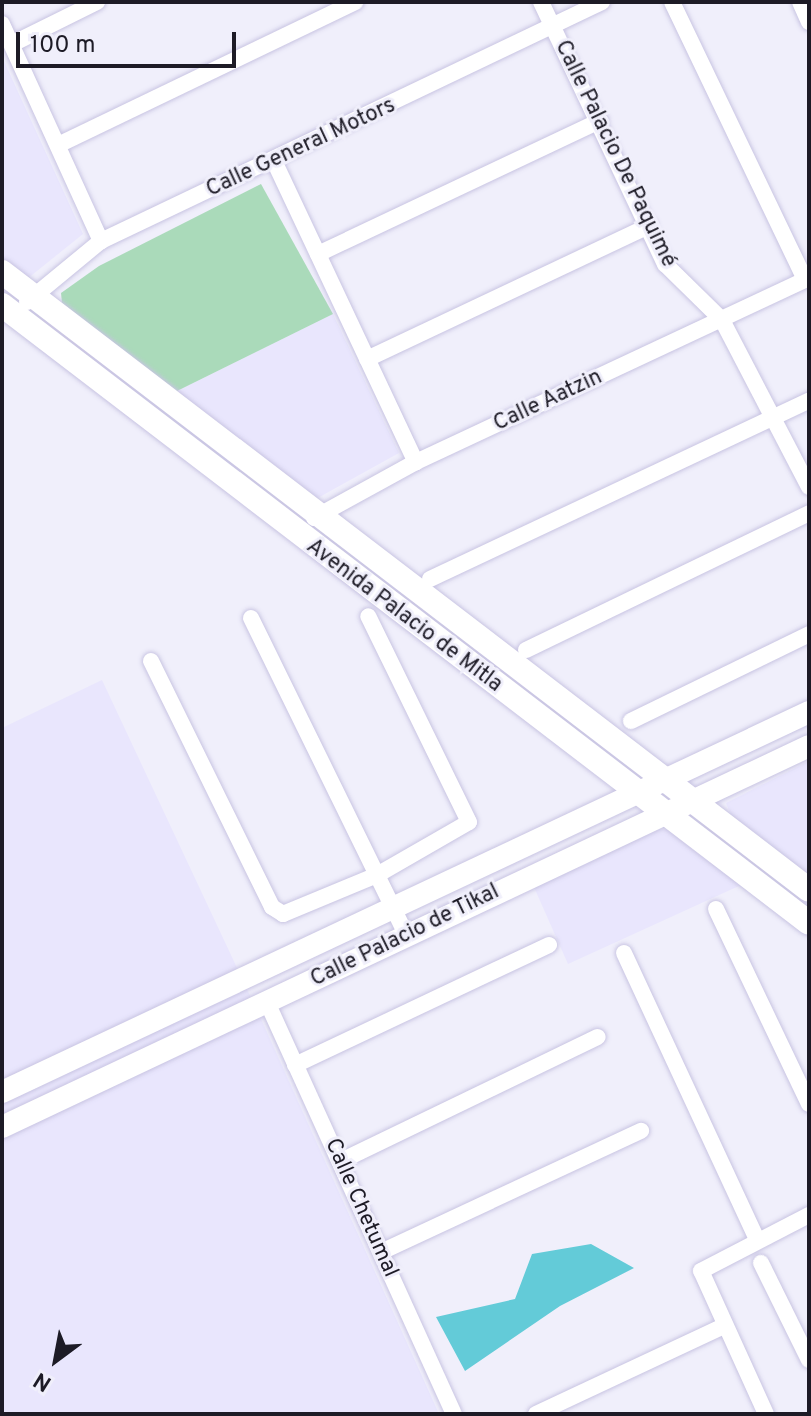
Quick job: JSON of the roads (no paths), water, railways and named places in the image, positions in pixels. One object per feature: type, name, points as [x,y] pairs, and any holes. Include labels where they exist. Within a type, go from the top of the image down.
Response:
[{"type":"main road","name":"Avenida Palacio de Mitla","points":[[2,272],[316,517],[809,890]]},
{"type":"main road","name":"Avenida Palacio de Mitla","points":[[9,310],[661,813],[809,923]]},
{"type":"street","points":[[12,44],[97,2]]},
{"type":"street","points":[[58,145],[355,2]]},
{"type":"street","name":"Calle Palacio De Paquimé","points":[[541,2],[673,274],[722,320],[776,417],[809,487]]},
{"type":"street","name":"Calle General Motors","points":[[9,310],[32,296],[101,241],[275,163],[602,2]]},
{"type":"street","points":[[672,2],[807,279]]},
{"type":"street","points":[[800,2],[809,22]]},
{"type":"street","points":[[2,24],[101,241]]},
{"type":"street","points":[[318,254],[600,121]]},
{"type":"street","points":[[275,163],[416,462]]},
{"type":"street","points":[[367,359],[649,226]]},
{"type":"street","name":"Calle Aatzin","points":[[292,530],[416,462],[807,279]]},
{"type":"street","points":[[430,579],[809,401]]},
{"type":"street","points":[[526,650],[809,513]]},
{"type":"street","points":[[151,661],[274,912],[283,914],[377,875],[461,832],[469,815],[368,616]]},
{"type":"street","points":[[251,618],[407,937]]},
{"type":"street","points":[[631,721],[809,634]]},
{"type":"street","name":"Calle Palacio de Tikal","points":[[2,1092],[395,912],[809,712]]},
{"type":"street","name":"Calle Palacio de Tikal","points":[[2,1127],[407,937],[661,813],[809,746]]},
{"type":"street","points":[[716,909],[809,1104]]},
{"type":"street","points":[[295,1065],[549,945]]},
{"type":"street","points":[[624,953],[757,1239]]},
{"type":"street","name":"Calle Chetumal","points":[[267,1002],[454,1414]]},
{"type":"street","points":[[341,1161],[598,1037]]},
{"type":"street","points":[[381,1252],[641,1131]]},
{"type":"street","points":[[766,1414],[701,1276],[708,1265],[809,1215]]},
{"type":"street","points":[[761,1263],[809,1360]]},
{"type":"street","points":[[536,1414],[724,1326]]},
{"type":"water","points":[[591,1244],[634,1268],[560,1306],[465,1371],[436,1317],[515,1299],[532,1254]]}]
